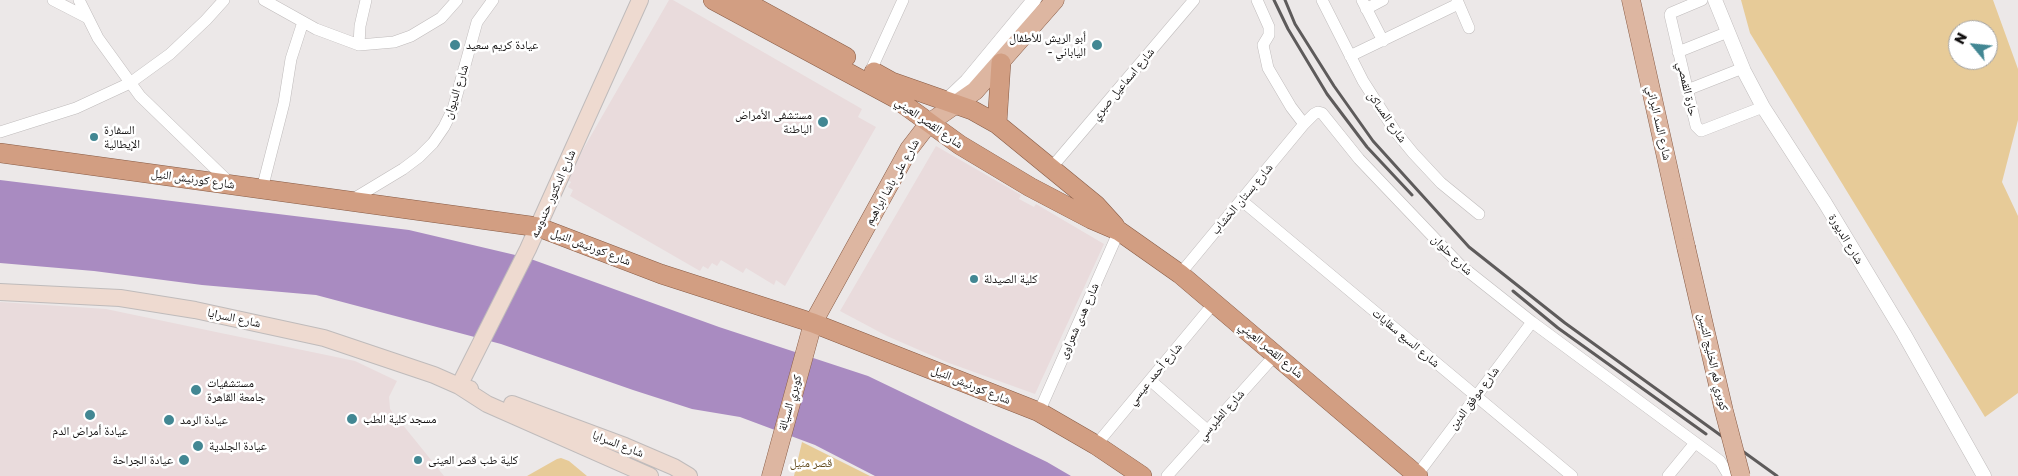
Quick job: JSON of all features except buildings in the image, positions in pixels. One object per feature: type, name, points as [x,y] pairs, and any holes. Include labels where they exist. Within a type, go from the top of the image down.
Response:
[{"type":"highway","name":"شارع القصر العيني","points":[[713,0],[895,98],[960,146],[1030,187],[1091,219],[1119,231],[1180,274],[1417,475]]},
{"type":"highway","name":"شارع القصر العيني","points":[[750,2],[892,82],[972,110],[997,124],[1052,167],[1096,205],[1119,231]]},
{"type":"highway","points":[[997,124],[1001,63]]},
{"type":"highway","name":"شارع كورنيش النيل","points":[[0,153],[231,184],[348,202],[544,224],[661,274],[813,323],[1039,412],[1096,445],[1142,476]]},
{"type":"main road","name":"شارع على باشا ابراهيم","points":[[806,346],[813,323],[909,150],[929,122],[951,103],[975,91],[1055,0]]},
{"type":"main road","name":"شارع السد البراني","points":[[1630,0],[1686,247]]},
{"type":"main road","name":"شارع الدكتور حندوسه","points":[[460,386],[528,249],[544,224],[635,4]]},
{"type":"main road","name":"كوبري فم الخليج التبين","points":[[1686,247],[1724,412],[1742,476]]},
{"type":"main road","name":"شارع السرايا","points":[[0,292],[120,298],[195,310],[324,338],[408,365],[625,446],[674,467],[689,476]]},
{"type":"main road","name":"كوبري السيالة","points":[[772,468],[806,346]]},
{"type":"main road","name":"شارع السرايا","points":[[460,386],[487,404],[650,476]]},
{"type":"street","points":[[53,0],[86,17]]},
{"type":"street","points":[[80,0],[86,17],[98,38],[140,96],[180,137],[231,184]]},
{"type":"street","points":[[0,132],[76,108],[130,83],[163,59],[188,37],[224,0]]},
{"type":"street","points":[[264,0],[303,22],[359,45],[386,44],[411,36],[441,18],[457,0]]},
{"type":"street","points":[[359,45],[360,26],[366,0]]},
{"type":"street","name":"شارع الديوان","points":[[348,202],[403,169],[433,143],[453,109],[475,28],[492,0]]},
{"type":"street","points":[[871,70],[903,0]]},
{"type":"street","name":"شارع على باشا ابراهيم","points":[[951,103],[967,80],[1034,0]]},
{"type":"street","name":"شارع اسماعيل صبري","points":[[1052,167],[1194,0]]},
{"type":"street","points":[[1257,0],[1269,27],[1269,35],[1263,45],[1268,68],[1291,107],[1304,124]]},
{"type":"street","name":"شارع المساكن","points":[[1322,0],[1370,94],[1412,153],[1441,183],[1479,214]]},
{"type":"street","points":[[1383,0],[1364,4],[1383,41]]},
{"type":"street","name":"حارة القمصي","points":[[1702,0],[1670,15],[1696,126],[1701,131],[1763,107]]},
{"type":"street","name":"شارع الديورة","points":[[1715,0],[1743,68],[1763,107],[1825,203],[1904,334],[1984,476]]},
{"type":"street","points":[[1350,56],[1458,2],[1469,28]]},
{"type":"street","points":[[262,189],[284,103],[291,59],[303,22]]},
{"type":"street","points":[[1678,52],[1728,32]]},
{"type":"street","points":[[1687,90],[1743,68]]},
{"type":"street","name":"شارع حلوان","points":[[1304,124],[1314,114],[1322,113],[1359,159],[1460,265],[1532,322],[1720,461],[1729,476]]},
{"type":"street","name":"شارع بستان الخشاب","points":[[1180,274],[1304,124]]},
{"type":"street","name":"شارع السبع سقايات","points":[[1241,200],[1572,476]]},
{"type":"street","name":"شارع هدى شعراوى","points":[[1039,412],[1119,231]]},
{"type":"street","name":"شارع أحمد عيسي","points":[[1096,445],[1214,303]]},
{"type":"street","name":"شارع موفق الدين","points":[[1417,475],[1532,322]]},
{"type":"street","name":"شارع الطبرسي","points":[[1167,476],[1276,354]]},
{"type":"street","points":[[1150,380],[1207,430]]},
{"type":"street","points":[[1668,476],[1695,443]]},
{"type":"shaded area","points":[[669,0],[673,0],[862,109],[858,117],[876,127],[785,286],[776,280],[774,285],[746,268],[743,273],[721,260],[717,266],[712,263],[708,269],[703,266],[700,271],[570,196],[573,190],[568,187],[571,182],[566,179]]},
{"type":"shaded area","name":"كلية الصيدلة","points":[[936,146],[1021,195],[1019,199],[1034,207],[1036,204],[1104,244],[1035,394],[949,363],[887,336],[840,311]]},
{"type":"shaded area","points":[[0,180],[409,230],[528,258],[719,327],[868,376],[1047,462],[1071,476],[875,476],[815,445],[740,417],[692,409],[501,344],[316,295],[202,285],[94,271],[0,263]]},
{"type":"shaded area","name":"مستشفيات جامعة القاهرة","points":[[0,302],[106,309],[355,361],[397,381],[389,397],[390,409],[444,476],[0,476]]},
{"type":"green space","points":[[1741,0],[1993,0],[2018,69],[2018,120],[2002,182],[2018,216],[2018,393],[1985,417],[1750,33]]},
{"type":"green space","name":"قصر منيل","points":[[802,442],[870,476],[794,476]]},
{"type":"green space","points":[[561,458],[569,461],[587,476],[527,476],[557,459]]},
{"type":"railway","points":[[1274,0],[1288,29],[1327,94],[1367,147],[1412,195]]},
{"type":"railway","points":[[1285,0],[1295,24],[1334,86],[1373,141],[1469,247],[1565,323],[1777,476]]},
{"type":"railway","points":[[1513,291],[1558,328],[1706,434]]},
{"type":"place","name":"عيادة كريم سعيد","points":[[455,45]]},
{"type":"place","name":"أبو الريش للأطفال - الياباني","points":[[1097,45]]},
{"type":"place","name":"مستشفى الأمراض الباطنة","points":[[823,122]]},
{"type":"place","name":"السفارة الإيطالية","points":[[94,137]]},
{"type":"place","name":"كلية الصيدلة","points":[[974,279]]},
{"type":"place","name":"مستشفيات جامعة القاهرة","points":[[196,390]]},
{"type":"place","name":"عيادة أمراض الدم","points":[[90,415]]},
{"type":"place","name":"مسجد كلية الطب","points":[[352,419]]},
{"type":"place","name":"عيادة الرمد","points":[[169,420]]},
{"type":"place","name":"عيادة الجلدية","points":[[198,446]]},
{"type":"place","name":"عيادة الجراحة","points":[[184,460]]},
{"type":"place","name":"كلية طب قصر العينى","points":[[418,460]]}]
